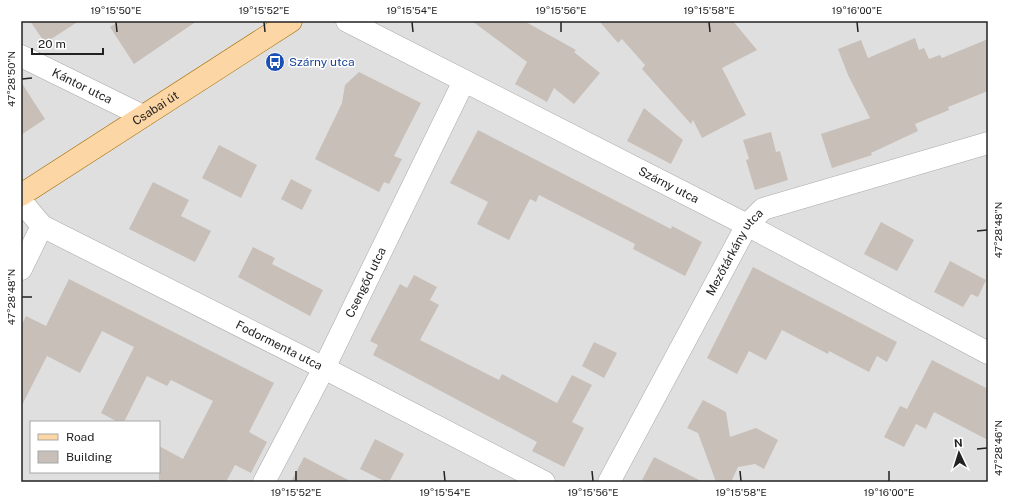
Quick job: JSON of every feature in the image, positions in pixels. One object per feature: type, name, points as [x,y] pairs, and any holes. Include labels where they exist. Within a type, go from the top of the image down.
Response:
[{"type":"main road","name":"Csabai út","points":[[21,196],[291,21]]},
{"type":"street","name":"Szárny utca","points":[[347,21],[747,225],[988,353]]},
{"type":"street","name":"Kántor utca","points":[[21,56],[143,116]]},
{"type":"street","name":"Csengőd utca","points":[[264,482],[324,368],[464,81]]},
{"type":"street","name":"Mezőtárkány utca","points":[[609,482],[747,225],[763,209],[988,143]]},
{"type":"street","name":"Fodormenta utca","points":[[21,201],[42,226],[324,368],[544,482]]},
{"type":"street","points":[[21,269],[42,226]]},
{"type":"shaded area","points":[[21,21],[988,21],[988,482],[21,482]]},
{"type":"building","points":[[30,21],[79,21],[45,43]]},
{"type":"building","points":[[119,21],[197,21],[134,64],[110,27]]},
{"type":"building","points":[[472,21],[524,21],[576,50],[574,52],[600,73],[574,104],[554,88],[547,102],[515,84],[527,62]]},
{"type":"building","points":[[599,21],[733,21],[757,50],[722,68],[746,115],[702,138],[693,120],[691,124],[642,69],[645,65],[622,39],[618,43]]},
{"type":"building","points":[[915,38],[919,50],[924,48],[929,59],[940,55],[942,58],[988,39],[988,91],[948,107],[949,110],[915,124],[918,131],[871,153],[872,155],[832,168],[821,134],[870,118],[848,75],[838,49],[861,40],[868,58]]},
{"type":"building","points":[[359,72],[421,103],[394,156],[402,159],[389,184],[384,182],[379,192],[315,159],[342,103],[345,85]]},
{"type":"building","points":[[21,82],[45,119],[21,135]]},
{"type":"building","points":[[644,108],[683,140],[671,164],[627,141]]},
{"type":"building","points":[[478,130],[671,229],[672,226],[702,242],[685,276],[633,249],[635,244],[539,195],[536,202],[530,199],[509,240],[477,224],[488,202],[450,183]]},
{"type":"building","points":[[771,132],[776,152],[780,151],[788,180],[755,190],[746,160],[749,159],[743,140]]},
{"type":"building","points":[[219,145],[257,165],[241,198],[202,178]]},
{"type":"building","points":[[291,179],[312,190],[302,210],[281,199]]},
{"type":"building","points":[[153,182],[189,200],[181,216],[211,231],[195,262],[129,229]]},
{"type":"building","points":[[881,222],[914,240],[897,271],[864,254]]},
{"type":"building","points":[[253,247],[275,258],[272,264],[323,290],[310,316],[238,277]]},
{"type":"building","points":[[950,261],[986,280],[978,297],[971,294],[963,307],[934,292]]},
{"type":"building","points":[[753,267],[897,342],[887,362],[877,356],[869,372],[829,351],[828,354],[782,330],[766,360],[749,351],[737,374],[707,358]]},
{"type":"building","points":[[414,275],[437,287],[430,300],[439,305],[420,340],[499,380],[502,374],[557,403],[572,375],[592,385],[572,422],[584,428],[564,467],[532,451],[537,442],[373,355],[378,345],[370,341],[400,284],[407,288]]},
{"type":"building","points":[[69,279],[274,383],[249,432],[267,442],[251,473],[235,465],[226,482],[159,482],[160,447],[183,459],[213,401],[171,380],[167,386],[147,376],[124,421],[116,421],[101,413],[134,347],[102,331],[80,373],[47,356],[21,407],[21,326],[26,316],[46,326]]},
{"type":"building","points":[[594,342],[617,353],[604,378],[582,366]]},
{"type":"building","points":[[932,360],[988,389],[988,440],[934,412],[926,429],[916,424],[904,447],[884,437],[900,406],[907,409]]},
{"type":"building","points":[[703,400],[726,412],[730,437],[756,428],[778,440],[764,469],[755,464],[738,467],[731,482],[716,482],[698,433],[687,428]]},
{"type":"building","points":[[375,439],[404,454],[389,482],[386,482],[360,469]]},
{"type":"building","points":[[304,457],[352,482],[291,482]]},
{"type":"building","points":[[654,457],[703,482],[641,482]]},
{"type":"place","name":"Szárny utca","points":[[275,62]]}]
